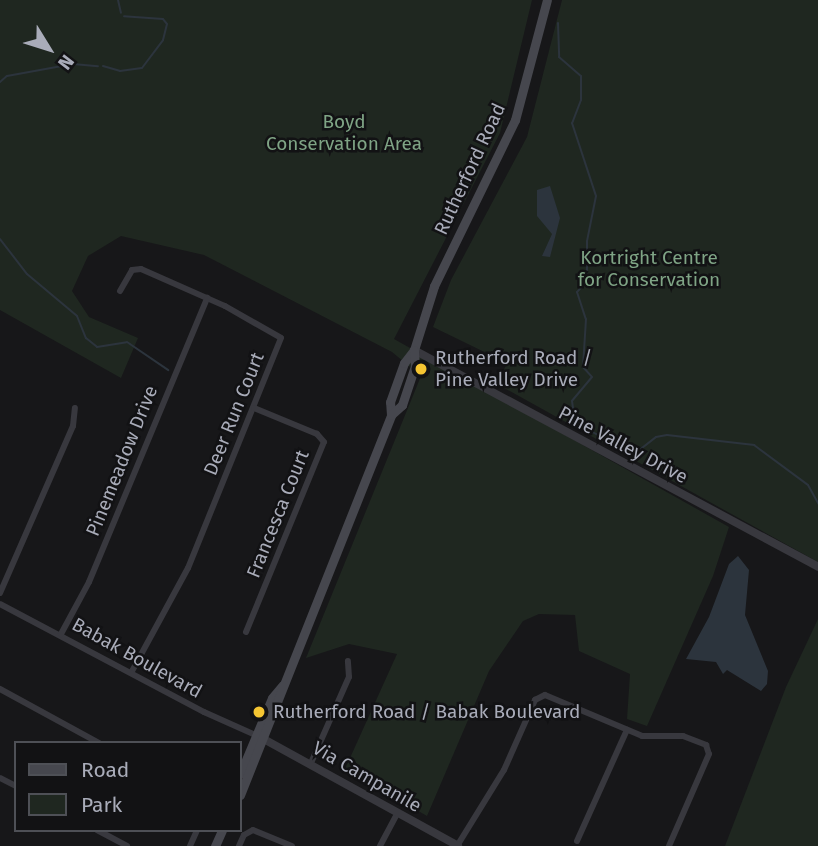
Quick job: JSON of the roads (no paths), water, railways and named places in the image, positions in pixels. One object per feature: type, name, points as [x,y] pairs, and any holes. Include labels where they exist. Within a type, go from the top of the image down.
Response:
[{"type":"main road","name":"Rutherford Road","points":[[242,770],[286,680],[391,415],[402,405],[415,366],[414,350],[434,286],[515,120],[547,0]]},
{"type":"main road","name":"Rutherford Road","points":[[242,789],[260,737]]},
{"type":"street","name":"Deer Run Court","points":[[120,290],[136,268],[207,298],[281,338],[188,568],[131,673]]},
{"type":"street","name":"Pinemeadow Drive","points":[[61,634],[89,582],[207,298]]},
{"type":"street","name":"Pine Valley Drive","points":[[414,350],[818,567]]},
{"type":"street","points":[[0,593],[72,426],[75,408]]},
{"type":"street","name":"Francesca Court","points":[[246,632],[324,442],[317,434],[254,408]]},
{"type":"street","name":"Babak Boulevard","points":[[0,604],[260,737]]},
{"type":"street","points":[[311,763],[349,677],[348,661]]},
{"type":"street","points":[[0,689],[95,741]]},
{"type":"street","points":[[458,846],[504,771],[540,696],[647,738],[695,738],[709,749],[669,846]]},
{"type":"street","points":[[578,841],[627,730]]},
{"type":"street","name":"Via Campanile","points":[[260,737],[458,846]]},
{"type":"street","points":[[380,846],[397,814]]},
{"type":"street","points":[[239,846],[244,835],[253,830],[292,846]]},
{"type":"street","points":[[101,832],[127,846]]},
{"type":"waterway","points":[[118,0],[121,13]]},
{"type":"waterway","points":[[103,66],[120,71],[142,68],[163,40],[167,24],[163,19],[124,16]]},
{"type":"waterway","points":[[558,23],[559,57],[581,76],[581,100],[572,123],[596,196],[587,241],[587,281],[577,292],[586,319],[583,367],[592,377],[572,401],[575,422],[633,455],[656,437],[667,435],[754,445],[808,485],[818,503]]},
{"type":"waterway","points":[[0,82],[7,76],[73,64],[98,66]]},
{"type":"waterway","points":[[0,239],[27,274],[77,316],[86,338],[97,347],[127,342],[168,370]]},
{"type":"place","name":"Rutherford Road / Pine Valley Drive","points":[[421,369]]},
{"type":"place","name":"Rutherford Road / Babak Boulevard","points":[[259,712]]},
{"type":"park label","name":"Boyd Conservation Area","points":[[344,133]]},
{"type":"park label","name":"Kortright Centre for Conservation","points":[[649,269]]}]
